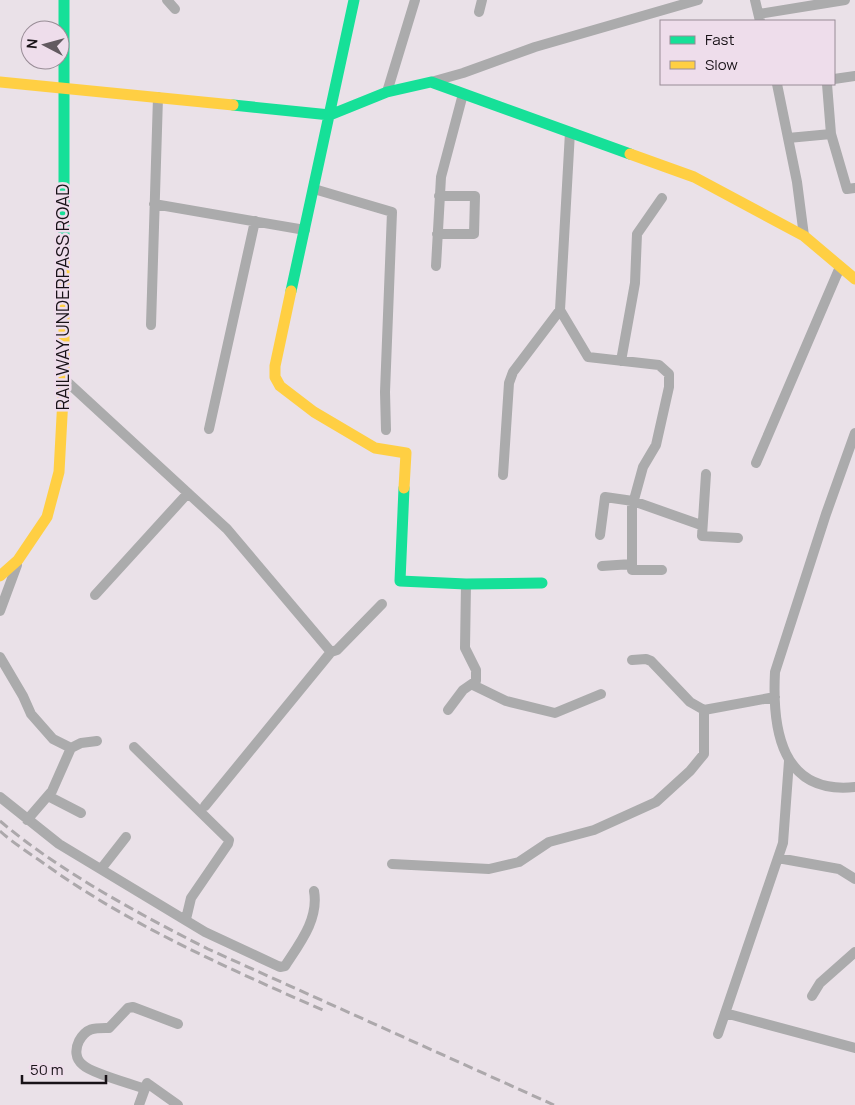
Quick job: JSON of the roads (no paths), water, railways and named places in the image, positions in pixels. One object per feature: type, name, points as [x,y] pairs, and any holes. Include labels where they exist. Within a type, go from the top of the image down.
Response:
[{"type":"street","name":"RAILWAY UNDERPASS ROAD","points":[[0,576],[16,562],[47,517],[59,472],[64,379],[64,0]]},
{"type":"street","points":[[167,0],[175,9]]},
{"type":"street","points":[[354,0],[275,366],[275,377],[280,386],[314,412],[375,448],[406,453],[400,581],[466,584],[542,583]]},
{"type":"street","points":[[387,92],[415,0]]},
{"type":"street","points":[[478,12],[482,0]]},
{"type":"street","points":[[0,82],[330,115],[387,92],[463,73],[535,47],[698,0]]},
{"type":"street","points":[[755,0],[759,18],[845,0]]},
{"type":"street","points":[[835,79],[855,76]]},
{"type":"street","points":[[431,82],[694,177],[804,236],[855,279]]},
{"type":"street","points":[[777,85],[797,182],[804,236]]},
{"type":"street","points":[[827,85],[831,134],[847,189],[855,188]]},
{"type":"street","points":[[436,266],[441,177],[463,94]]},
{"type":"street","points":[[151,325],[158,97]]},
{"type":"street","points":[[503,475],[509,383],[513,372],[560,310],[570,132]]},
{"type":"street","points":[[788,138],[831,134]]},
{"type":"street","points":[[314,189],[392,212],[385,392],[386,430]]},
{"type":"street","points":[[437,234],[474,234],[475,196],[439,196]]},
{"type":"street","points":[[621,361],[635,283],[636,234],[662,198]]},
{"type":"street","points":[[154,204],[305,230]]},
{"type":"street","points":[[209,429],[255,221]]},
{"type":"street","points":[[756,463],[840,267]]},
{"type":"street","points":[[560,310],[588,357],[659,365],[669,374],[669,387],[656,445],[643,466],[633,501],[631,517],[632,570],[662,570]]},
{"type":"street","points":[[64,379],[227,529],[331,652]]},
{"type":"street","points":[[855,433],[826,514],[776,672],[775,698],[783,748],[789,760],[804,778],[812,782],[841,788],[855,786]]},
{"type":"street","points":[[706,474],[701,525],[702,536],[738,538]]},
{"type":"street","points":[[96,595],[188,493]]},
{"type":"street","points":[[600,535],[605,497],[633,501],[701,525]]},
{"type":"street","points":[[0,611],[13,580],[16,562]]},
{"type":"street","points":[[602,566],[632,564]]},
{"type":"street","points":[[448,710],[463,690],[473,685],[476,681],[476,670],[465,648],[466,584]]},
{"type":"street","points":[[205,806],[331,652],[337,650],[382,604]]},
{"type":"street","points":[[0,657],[24,696],[31,714],[53,739],[71,748]]},
{"type":"street","points":[[632,660],[646,659],[651,662],[690,702],[704,710],[775,698]]},
{"type":"street","points":[[473,685],[506,701],[555,713],[601,694]]},
{"type":"street","points":[[392,864],[489,870],[502,868],[519,862],[549,842],[594,830],[656,802],[690,772],[704,754],[704,710]]},
{"type":"street","points":[[27,820],[48,796],[71,748],[81,743],[97,741]]},
{"type":"street","points":[[134,747],[226,834],[229,840],[192,898],[186,919]]},
{"type":"street","points":[[718,1034],[784,843],[789,760]]},
{"type":"street","points":[[0,796],[27,820],[59,844],[205,932],[280,967],[285,966],[310,923],[316,903],[314,891]]},
{"type":"street","points":[[48,796],[81,813]]},
{"type":"street","points":[[101,868],[126,837]]},
{"type":"street","points":[[778,858],[839,869],[855,879]]},
{"type":"street","points":[[812,996],[820,983],[855,952]]},
{"type":"street","points":[[145,1089],[83,1066],[76,1056],[77,1046],[85,1032],[97,1027],[109,1028],[128,1008],[133,1007],[178,1024]]},
{"type":"street","points":[[725,1013],[855,1048]]},
{"type":"street","points":[[139,1105],[147,1083],[178,1105]]},
{"type":"railway","points":[[0,821],[48,857],[100,891],[208,949],[554,1105]]},
{"type":"railway","points":[[0,831],[17,845],[113,908],[183,946],[327,1012]]}]
